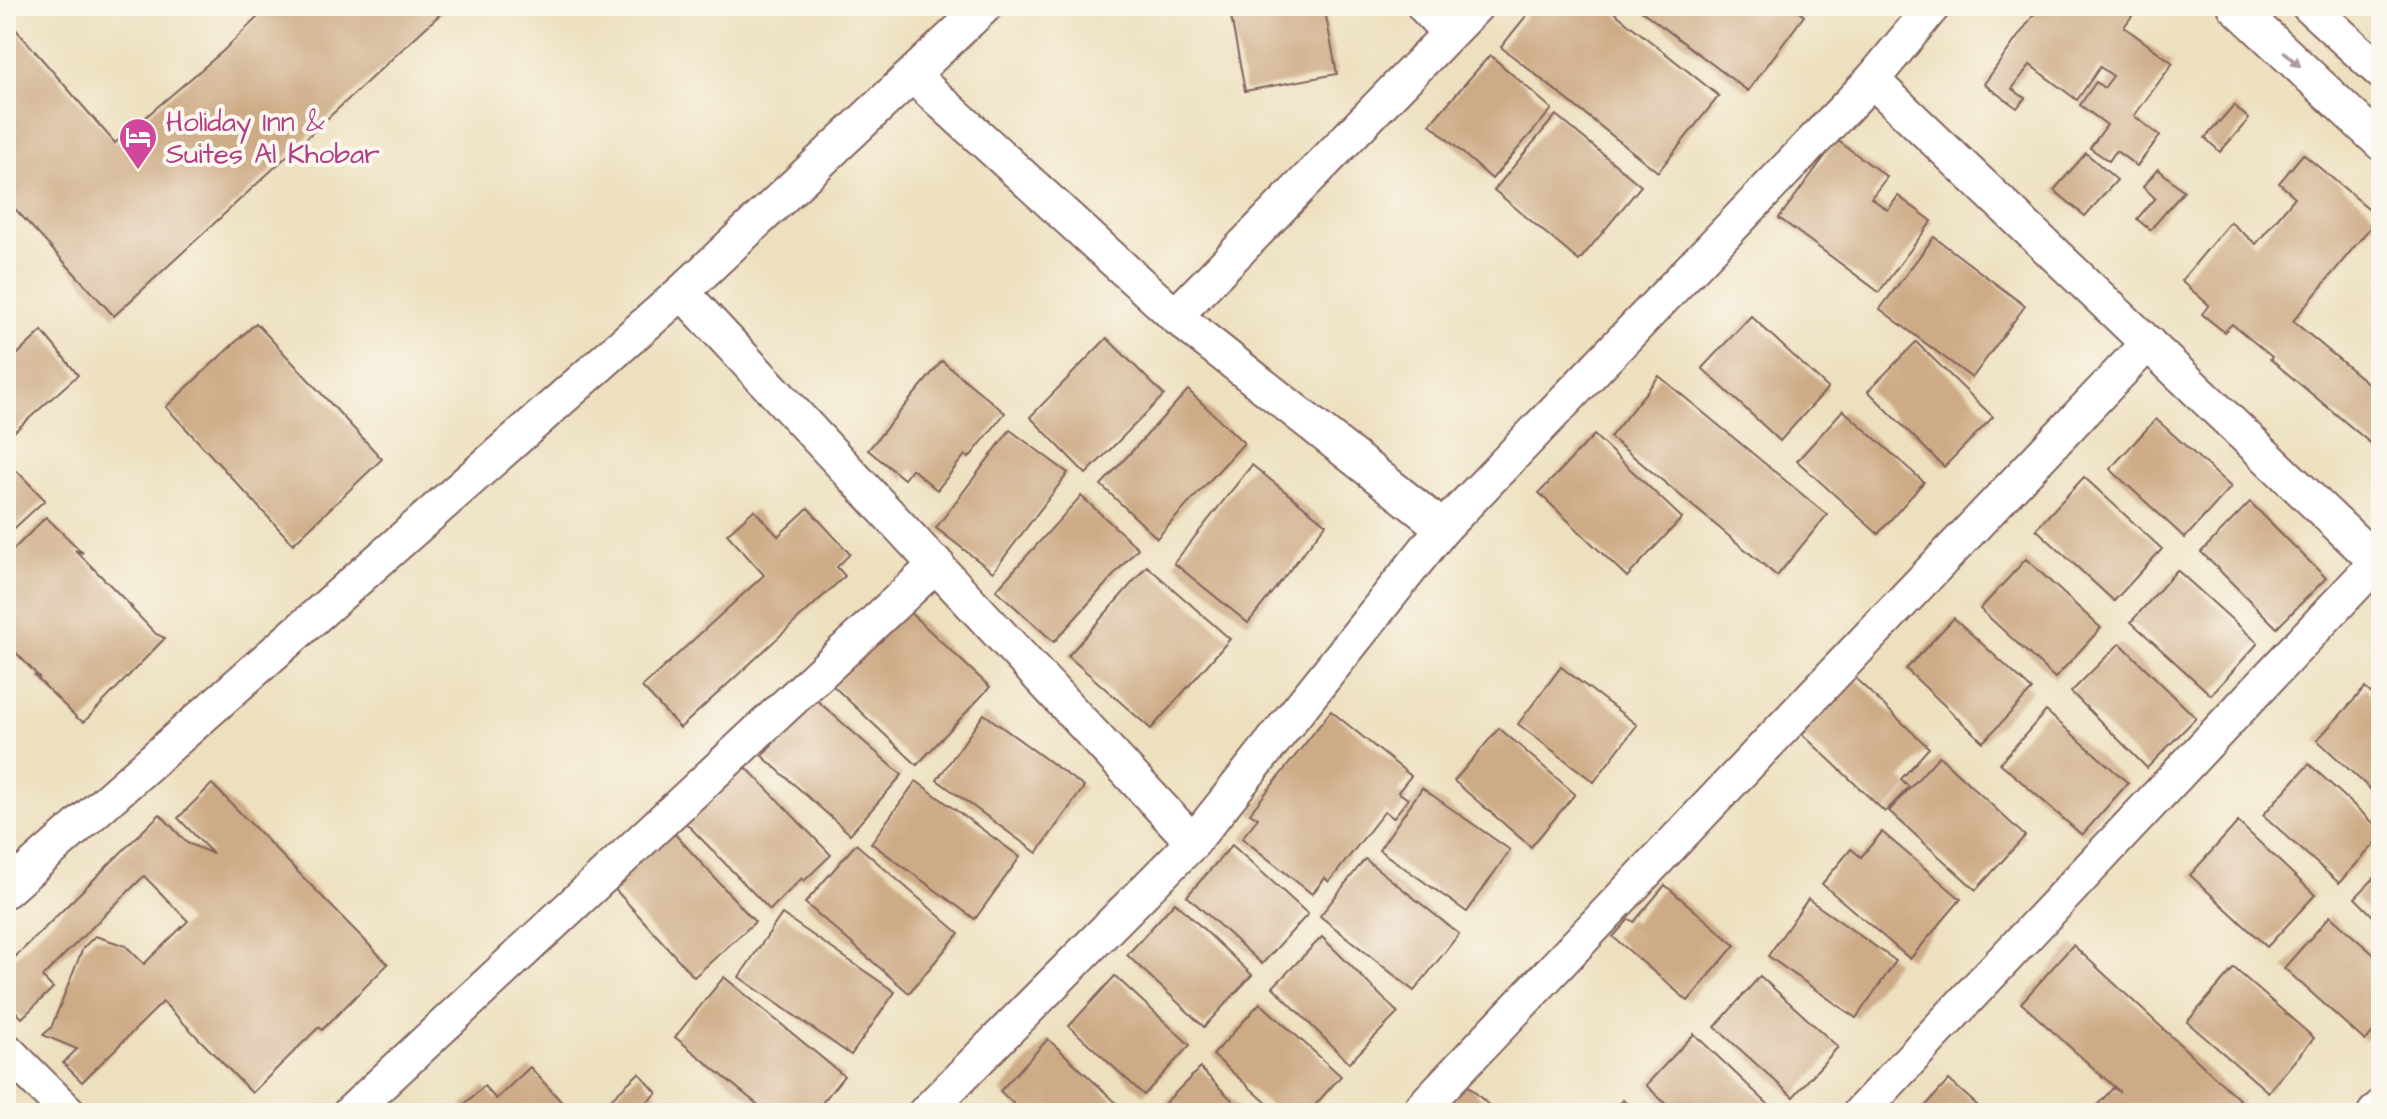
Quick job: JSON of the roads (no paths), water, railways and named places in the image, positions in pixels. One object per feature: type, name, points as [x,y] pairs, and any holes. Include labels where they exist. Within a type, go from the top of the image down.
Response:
[{"type":"street","points":[[6,890],[682,292],[985,6]]},
{"type":"street","points":[[1424,6],[1449,33]]},
{"type":"street","points":[[1175,316],[1476,6]]},
{"type":"street","points":[[925,1113],[1193,842],[1443,528],[1872,80],[1933,6]]},
{"type":"street","points":[[2235,6],[2381,143]]},
{"type":"street","points":[[2309,6],[2381,72]]},
{"type":"street","points":[[913,76],[1175,316],[1443,528]]},
{"type":"street","points":[[1860,1113],[2379,564],[1872,80]]},
{"type":"street","points":[[682,292],[1193,842]]},
{"type":"street","points":[[1417,1113],[2148,343]]},
{"type":"street","points":[[350,1113],[937,564]]},
{"type":"street","points":[[6,1050],[69,1113]]},
{"type":"street","points":[[2375,1113],[2381,1107]]},
{"type":"place","name":"Holiday Inn & Suites Al Khobar","points":[[138,171]]}]
